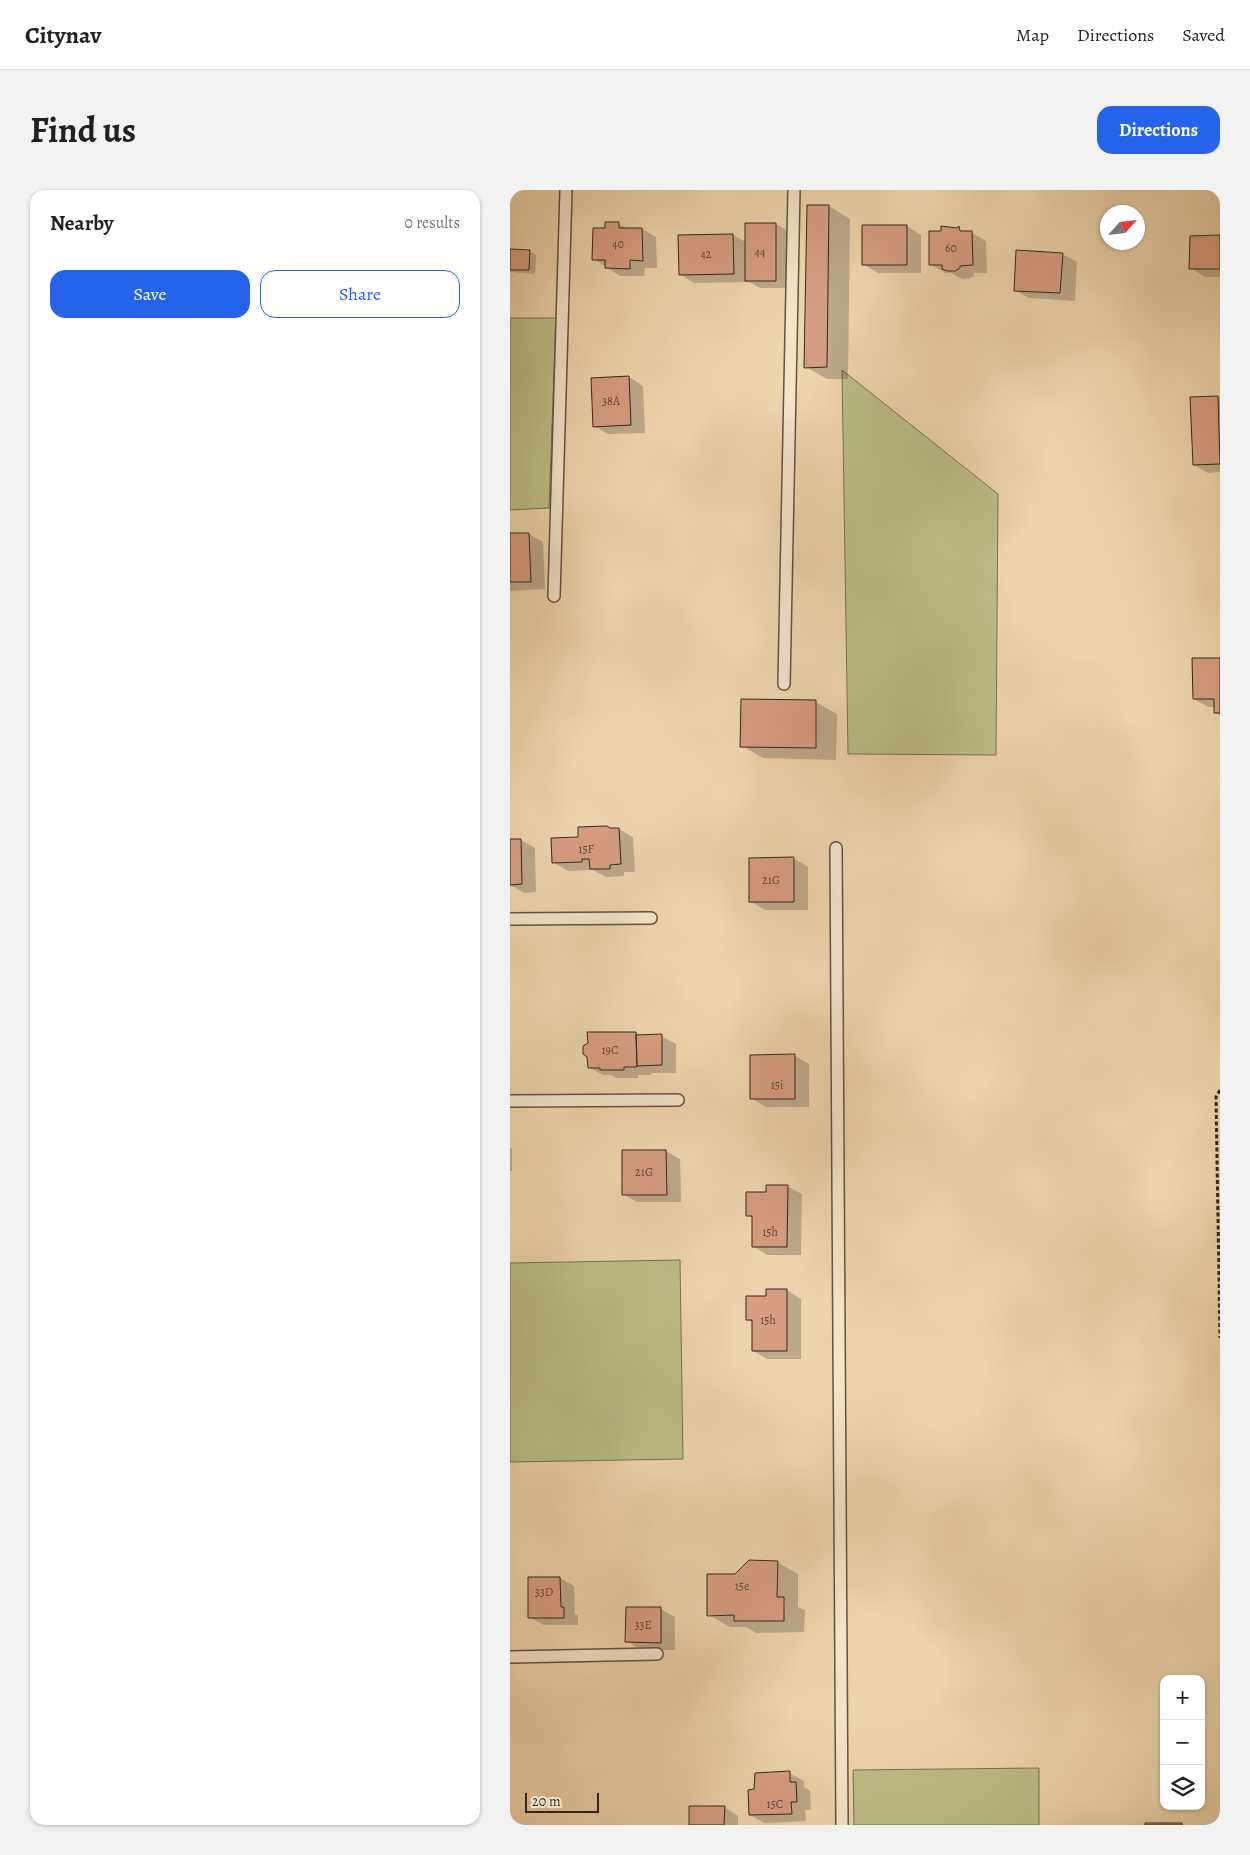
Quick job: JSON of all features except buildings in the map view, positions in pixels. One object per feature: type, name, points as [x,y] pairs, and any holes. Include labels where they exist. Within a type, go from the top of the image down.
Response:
[{"type":"lane","points":[[554,596],[566,190]]},
{"type":"lane","points":[[784,684],[794,190]]},
{"type":"lane","points":[[836,848],[842,1825]]},
{"type":"lane","points":[[510,919],[651,918]]},
{"type":"lane","points":[[510,1101],[678,1100]]},
{"type":"lane","points":[[510,1657],[657,1654]]},
{"type":"path","points":[[1220,1090],[1216,1097],[1220,1338]]},
{"type":"green space","points":[[510,318],[556,318],[549,508],[510,510]]},
{"type":"green space","points":[[842,370],[998,494],[996,755],[848,754]]},
{"type":"green space","points":[[680,1260],[683,1459],[510,1462],[510,1263]]},
{"type":"green space","points":[[1039,1768],[1039,1825],[854,1825],[853,1770]]}]
